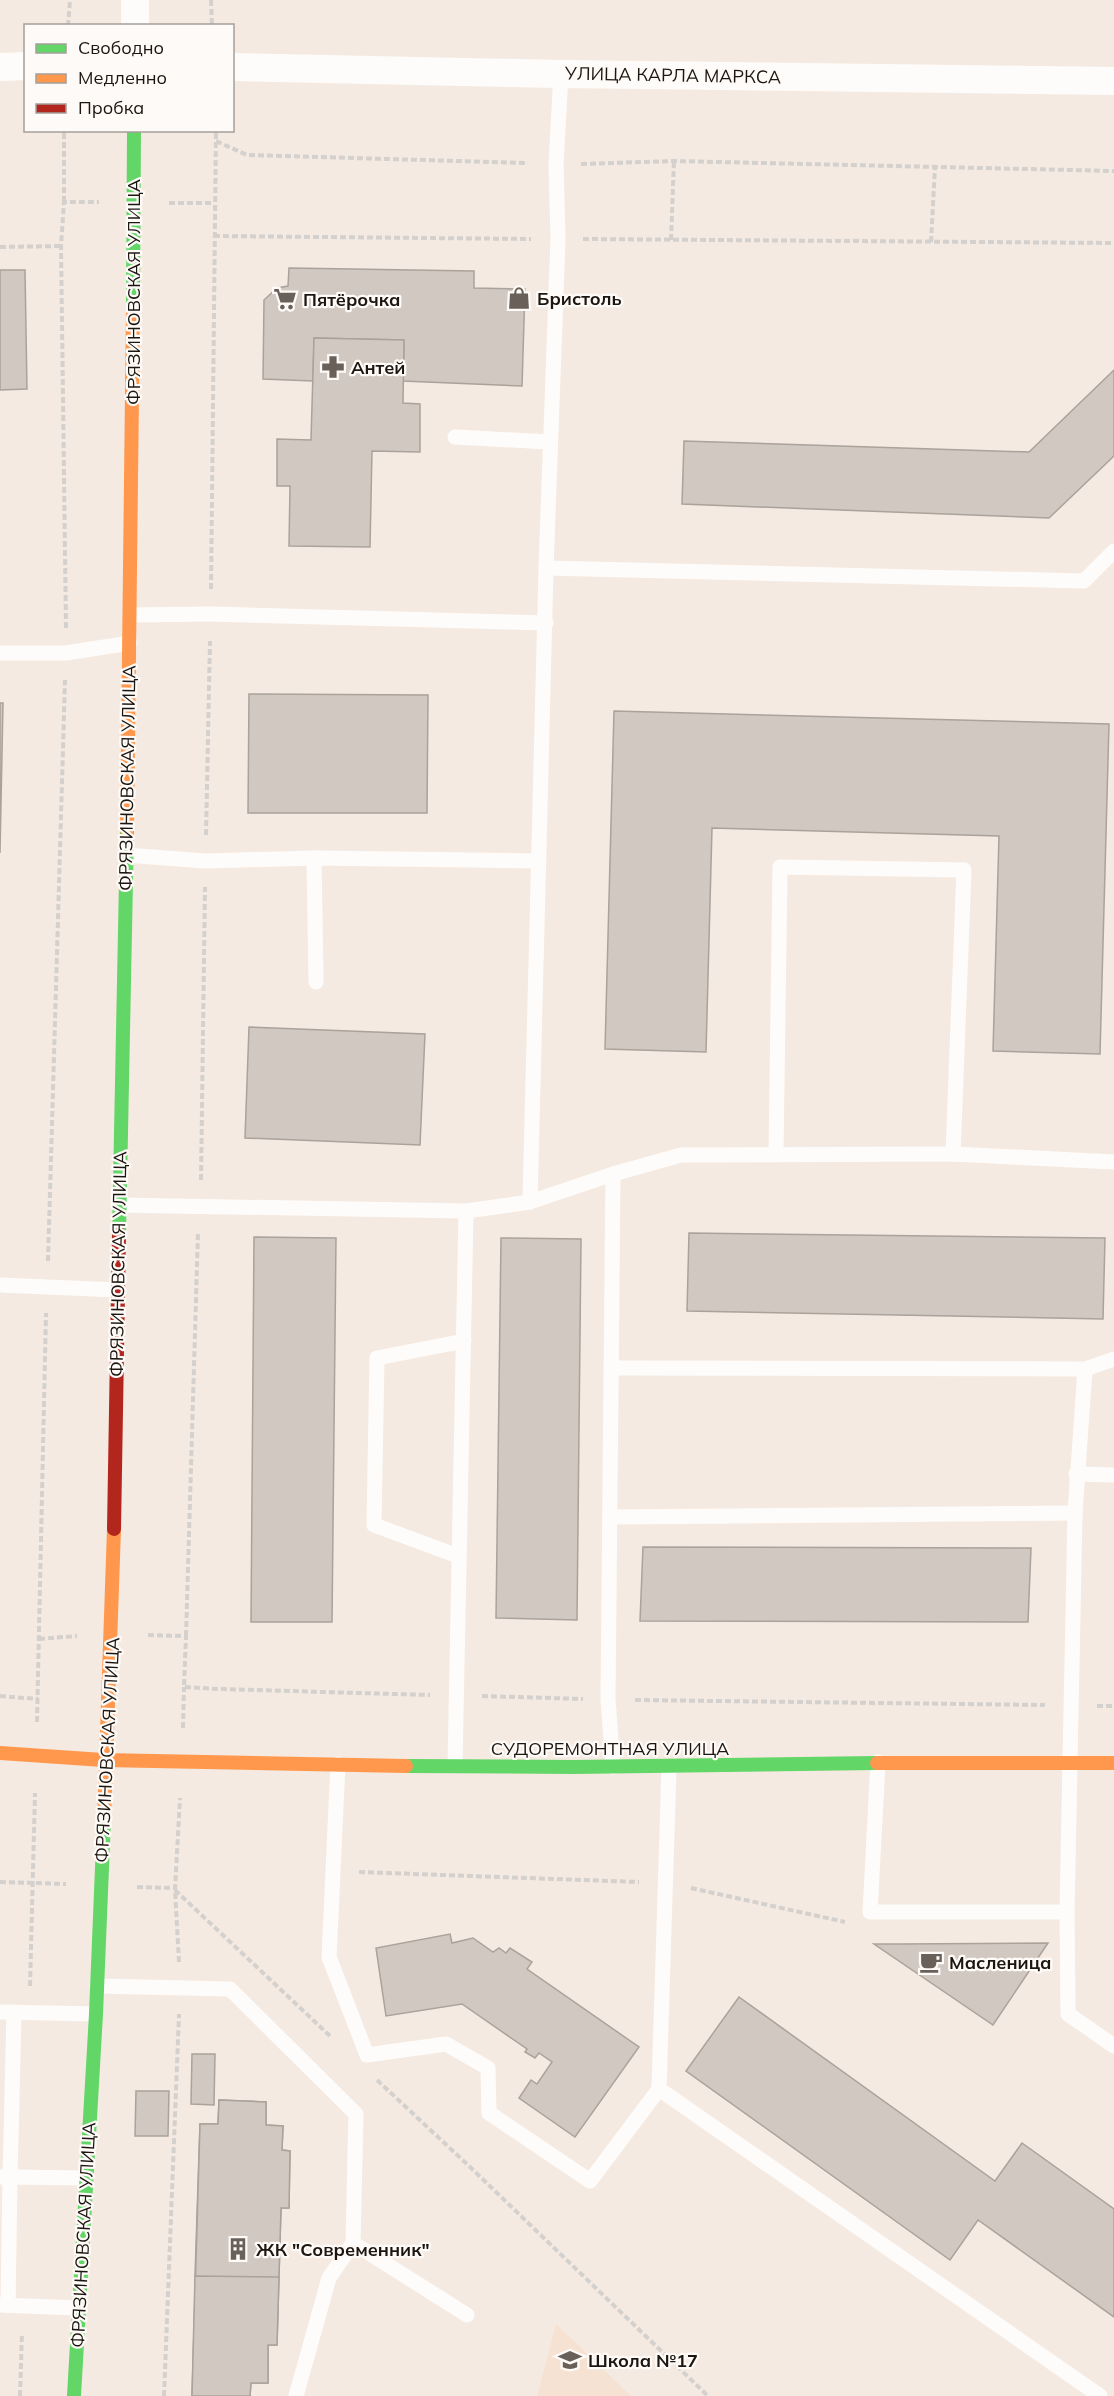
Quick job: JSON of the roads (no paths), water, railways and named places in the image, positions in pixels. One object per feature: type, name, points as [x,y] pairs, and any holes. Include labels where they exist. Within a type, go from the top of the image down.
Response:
[{"type":"street","points":[[135,0],[135,24]]},
{"type":"street","points":[[0,67],[24,66]]},
{"type":"street","name":"УЛИЦА КАРЛА МАРКСА","points":[[234,67],[1114,81]]},
{"type":"street","name":"ФРЯЗИНОВСКАЯ УЛИЦА","points":[[74,2396],[96,2014],[112,1634],[130,643],[134,132]]},
{"type":"street","name":"СУДОРЕМОНТНАЯ УЛИЦА","points":[[0,1753],[106,1760],[455,1767],[669,1767],[878,1762],[1114,1763]]},
{"type":"lane","points":[[530,1202],[546,568],[558,239],[556,164],[561,74]]},
{"type":"lane","points":[[455,437],[550,442]]},
{"type":"lane","points":[[546,568],[1084,581],[1114,551]]},
{"type":"lane","points":[[130,615],[210,614],[546,623]]},
{"type":"lane","points":[[0,653],[66,653],[130,643]]},
{"type":"lane","points":[[126,855],[205,861],[314,858],[539,861]]},
{"type":"lane","points":[[314,858],[316,982]]},
{"type":"lane","points":[[776,1154],[780,867],[964,870],[953,1154]]},
{"type":"lane","points":[[118,1205],[466,1211],[530,1202],[613,1174],[681,1155],[953,1154],[1114,1162]]},
{"type":"lane","points":[[613,1174],[608,1700],[613,1767]]},
{"type":"lane","points":[[455,1767],[466,1211]]},
{"type":"lane","points":[[0,1285],[117,1290]]},
{"type":"lane","points":[[458,1556],[374,1525],[377,1358],[464,1341]]},
{"type":"lane","points":[[611,1368],[1085,1369],[1114,1359]]},
{"type":"lane","points":[[1085,1369],[1076,1474],[1072,1762],[1067,1912],[1068,2014],[1114,2046]]},
{"type":"lane","points":[[1076,1474],[1114,1475]]},
{"type":"lane","points":[[610,1517],[1075,1513]]},
{"type":"lane","points":[[878,1762],[870,1912],[1067,1912]]},
{"type":"lane","points":[[338,1764],[329,1957],[367,2055],[446,2044],[488,2068],[489,2113],[590,2181],[659,2089],[669,1767]]},
{"type":"lane","points":[[97,1986],[230,1989],[356,2114],[353,2243],[329,2278],[296,2396]]},
{"type":"lane","points":[[78,2308],[10,2305],[5,2177],[14,2012],[96,2014]]},
{"type":"lane","points":[[659,2089],[1100,2396]]},
{"type":"lane","points":[[5,2177],[86,2178]]},
{"type":"lane","points":[[353,2243],[467,2314]]},
{"type":"place","name":"Бристоль","points":[[519,298]]},
{"type":"place","name":"Пятёрочка","points":[[285,299]]},
{"type":"place","name":"Антей","points":[[333,367]]},
{"type":"place","name":"Масленица","points":[[931,1962]]},
{"type":"place","name":"ЖК \"Современник\"","points":[[238,2249]]},
{"type":"place","name":"Школа №17","points":[[570,2360]]}]
